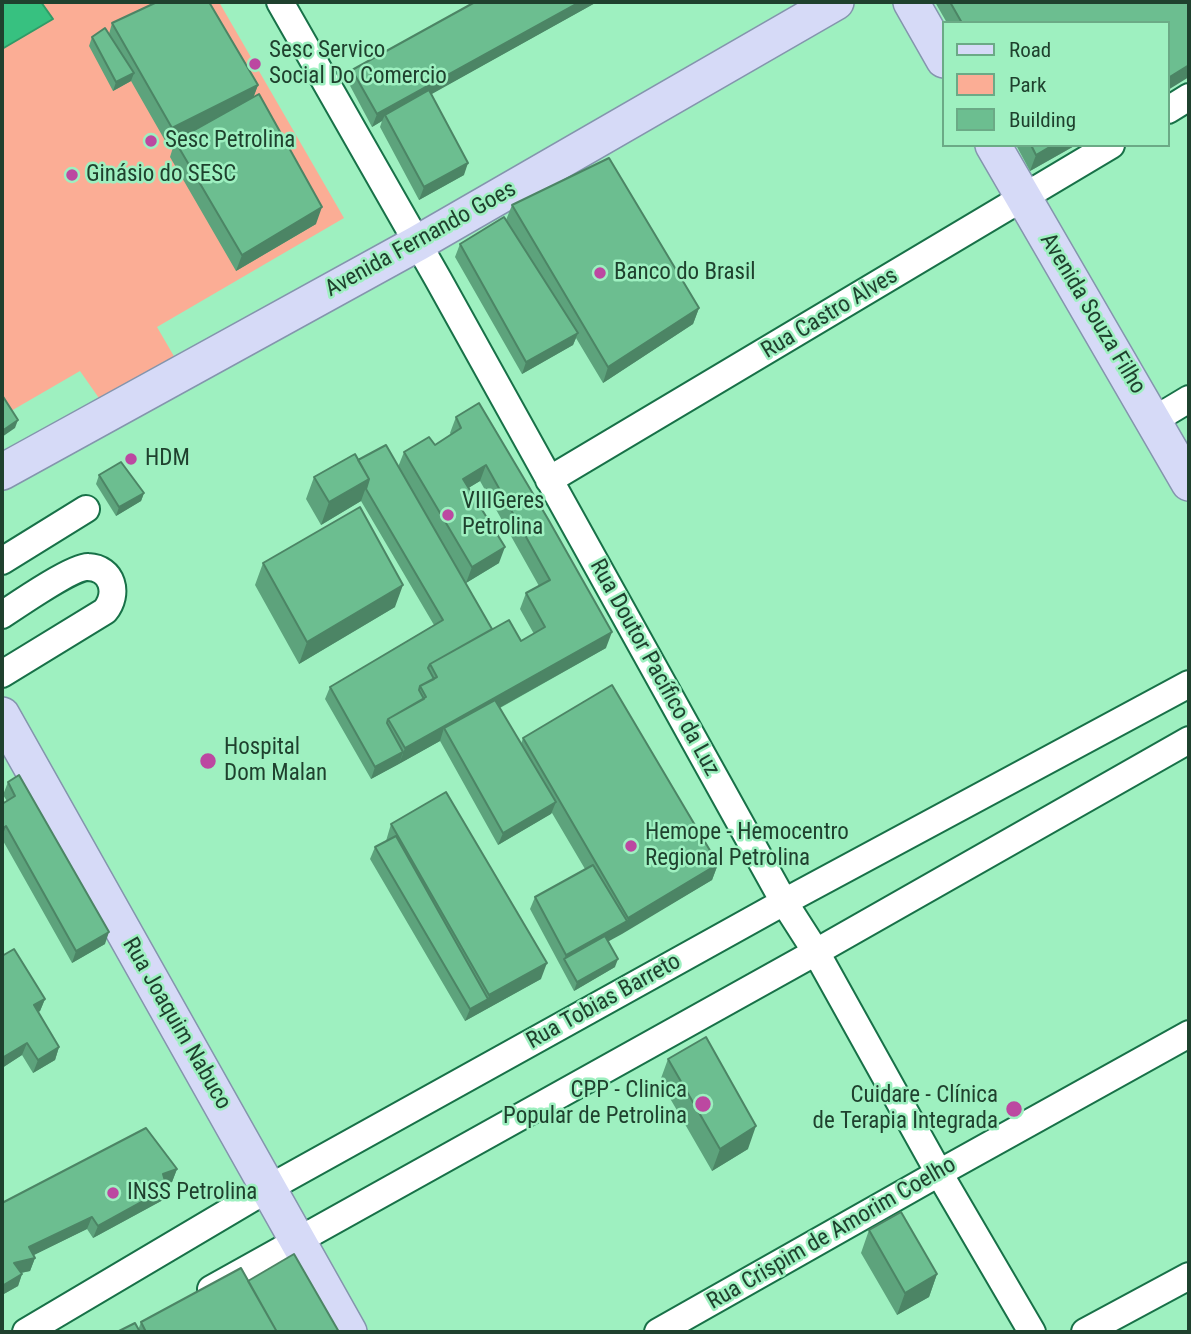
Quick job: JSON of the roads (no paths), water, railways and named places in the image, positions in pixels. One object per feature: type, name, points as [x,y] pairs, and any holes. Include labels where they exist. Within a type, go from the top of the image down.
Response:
[{"type":"main road","name":"Avenida Fernando Goes","points":[[2,472],[418,243],[836,2]]},
{"type":"main road","points":[[911,2],[942,56]]},
{"type":"main road","name":"Avenida Souza Filho","points":[[994,147],[1189,483]]},
{"type":"main road","name":"Rua Joaquim Nabuco","points":[[2,715],[349,1332]]},
{"type":"street","name":"Rua Doutor Pacífico da Luz","points":[[280,2],[418,243],[784,902],[816,952],[939,1173],[1032,1332]]},
{"type":"street","points":[[1170,109],[1189,97]]},
{"type":"street","name":"Rua Castro Alves","points":[[549,480],[1108,147]]},
{"type":"street","points":[[1154,419],[1189,399]]},
{"type":"street","points":[[2,561],[86,509]]},
{"type":"street","points":[[2,674],[105,611],[111,604],[113,587],[105,573],[97,568],[80,567],[6,604]]},
{"type":"street","name":"Rua Tobias Barreto","points":[[26,1332],[269,1188],[784,902],[1189,684]]},
{"type":"street","points":[[192,1300],[816,952],[1189,740]]},
{"type":"street","name":"Rua Crispim de Amorim Coelho","points":[[658,1332],[1189,1034]]},
{"type":"street","points":[[1086,1332],[1189,1276]]},
{"type":"place","name":"Sesc Servico Social Do Comercio","points":[[255,64]]},
{"type":"place","name":"Sesc Petrolina","points":[[151,141]]},
{"type":"place","name":"Ginásio do SESC","points":[[72,175]]},
{"type":"place","name":"Banco do Brasil","points":[[600,273]]},
{"type":"place","name":"HDM","points":[[131,459]]},
{"type":"place","name":"VIIIGeres Petrolina","points":[[448,515]]},
{"type":"place","name":"Hospital Dom Malan","points":[[208,761]]},
{"type":"place","name":"Hemope - Hemocentro Regional Petrolina","points":[[631,846]]},
{"type":"place","name":"CPP - Clinica Popular de Petrolina","points":[[703,1104]]},
{"type":"place","name":"Cuidare - Clínica de Terapia Integrada","points":[[1014,1109]]},
{"type":"place","name":"INSS Petrolina","points":[[113,1193]]}]
